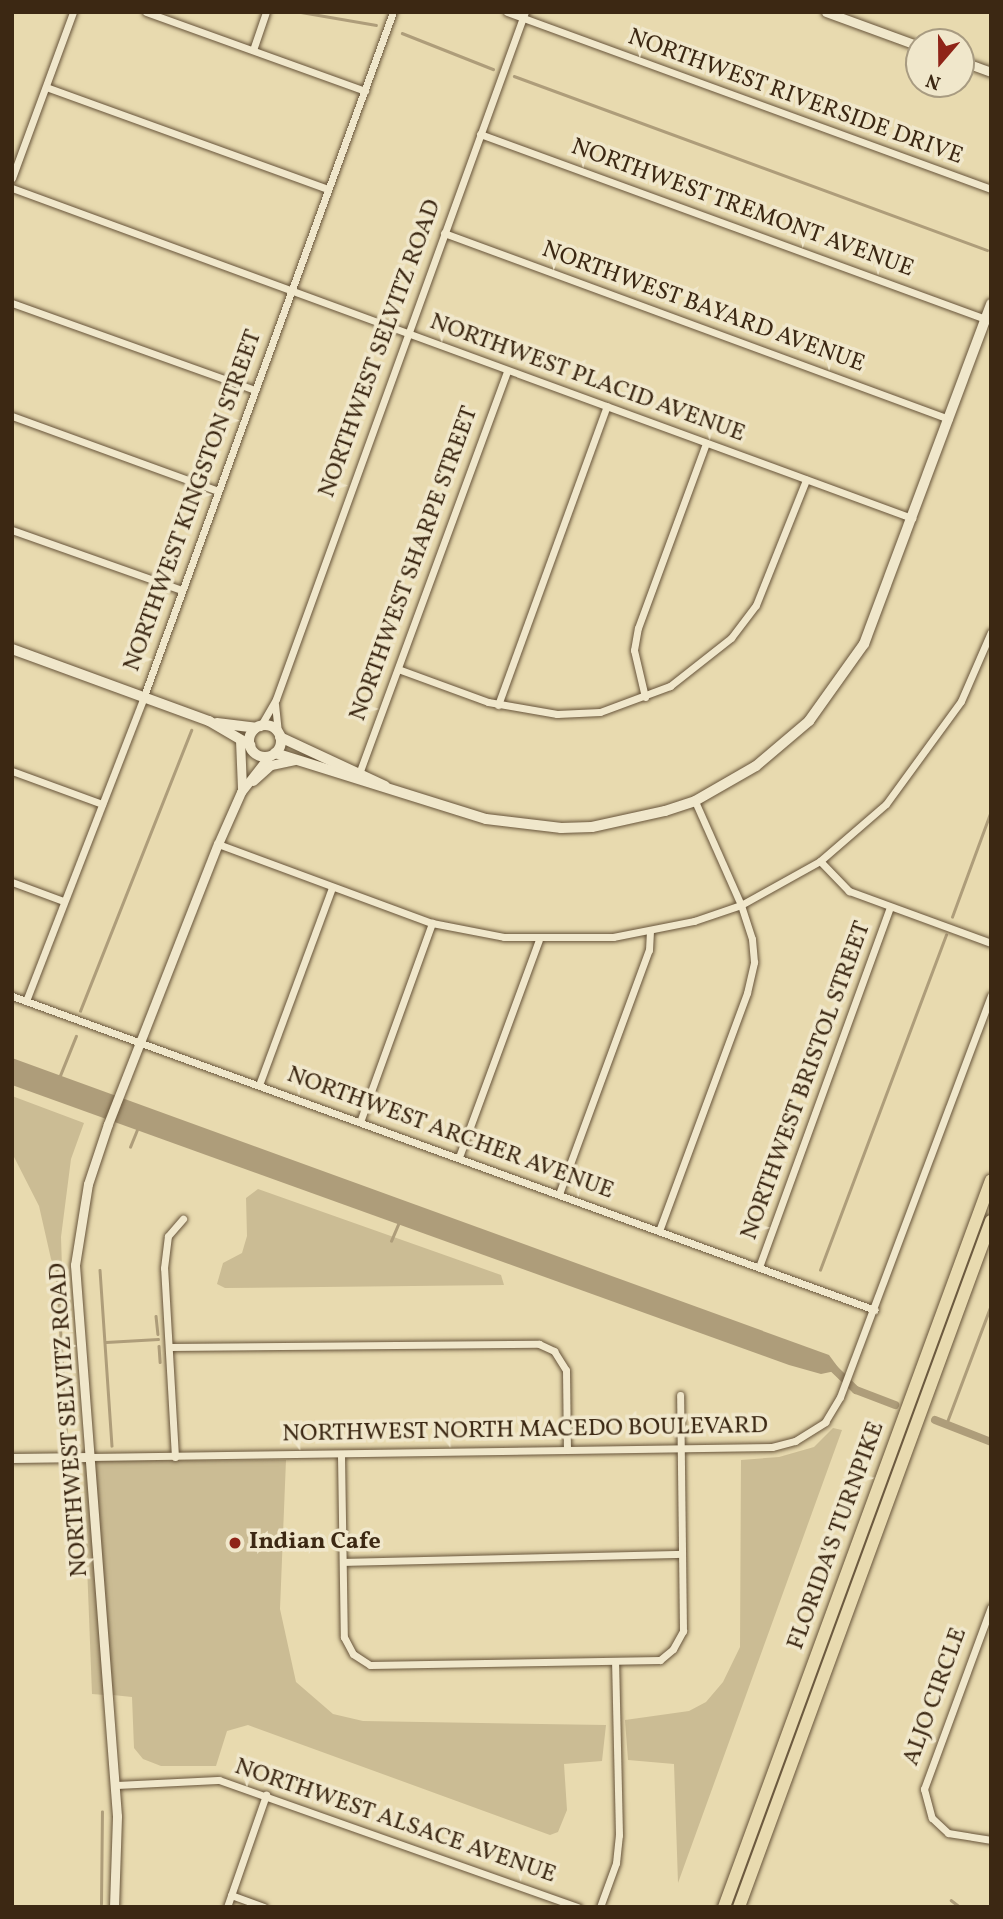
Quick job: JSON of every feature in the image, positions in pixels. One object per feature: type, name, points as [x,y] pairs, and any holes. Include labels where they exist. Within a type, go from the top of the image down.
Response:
[{"type":"highway","name":"FLORIDA'S TURNPIKE","points":[[724,1907],[991,1180]]},
{"type":"highway","name":"FLORIDA'S TURNPIKE","points":[[739,1907],[991,1221]]},
{"type":"main road","points":[[12,649],[209,721],[272,755],[385,786],[476,817],[539,827],[593,827],[695,801],[756,766],[785,744],[832,694],[868,634],[988,320],[991,304]]},
{"type":"main road","points":[[209,721],[258,728],[279,735],[360,771],[385,786]]},
{"type":"main road","points":[[251,746],[258,728]]},
{"type":"main road","points":[[272,755],[279,735]]},
{"type":"street","points":[[12,178],[73,12]]},
{"type":"street","points":[[146,12],[365,90]]},
{"type":"street","points":[[253,50],[266,12]]},
{"type":"street","name":"NORTHWEST KINGSTON STREET","points":[[26,1001],[144,696],[393,12]]},
{"type":"street","name":"NORTHWEST RIVERSIDE DRIVE","points":[[507,12],[991,189]]},
{"type":"street","points":[[826,12],[905,41]]},
{"type":"street","name":"NORTHWEST SELVITZ ROAD","points":[[258,728],[275,699],[523,16]]},
{"type":"street","points":[[46,87],[328,189]]},
{"type":"street","name":"NORTHWEST TREMONT AVENUE","points":[[480,134],[988,320]]},
{"type":"street","name":"NORTHWEST PLACID AVENUE","points":[[12,188],[912,518]]},
{"type":"street","name":"NORTHWEST BAYARD AVENUE","points":[[444,233],[949,419]]},
{"type":"street","points":[[12,303],[255,390]]},
{"type":"street","name":"NORTHWEST SHARPE STREET","points":[[360,771],[507,370]]},
{"type":"street","points":[[498,705],[607,407]]},
{"type":"street","points":[[12,416],[218,491]]},
{"type":"street","points":[[645,697],[634,650],[638,628],[706,443]]},
{"type":"street","points":[[398,669],[498,705],[536,712],[600,712],[645,697],[696,669],[731,638],[756,605],[806,480]]},
{"type":"street","points":[[12,530],[181,590]]},
{"type":"street","points":[[218,844],[432,923],[539,940],[650,931],[741,905],[820,861],[886,804],[931,748],[961,701],[991,632]]},
{"type":"street","name":"NORTHWEST SELVITZ ROAD","points":[[275,699],[279,735]]},
{"type":"street","points":[[240,740],[242,790]]},
{"type":"street","name":"NORTHWEST SELVITZ ROAD","points":[[114,1907],[115,1786],[75,1265],[88,1184],[107,1124],[242,790],[251,746]]},
{"type":"street","name":"NORTHWEST SELVITZ ROAD","points":[[242,790],[272,755]]},
{"type":"street","points":[[242,790],[271,765],[294,760]]},
{"type":"street","points":[[12,772],[102,804]]},
{"type":"street","points":[[659,1231],[747,993],[754,962],[752,939],[741,905],[695,801]]},
{"type":"street","points":[[820,861],[849,891],[991,943]]},
{"type":"street","points":[[12,882],[63,901]]},
{"type":"street","points":[[259,1085],[332,888]]},
{"type":"street","name":"NORTHWEST BRISTOL STREET","points":[[759,1267],[890,908]]},
{"type":"street","points":[[359,1122],[432,923]]},
{"type":"street","points":[[559,1194],[649,950],[650,931]]},
{"type":"street","points":[[459,1157],[539,940]]},
{"type":"street","name":"NORTHWEST NORTH MACEDO BOULEVARD","points":[[12,1458],[772,1447],[795,1441],[825,1422],[841,1397],[991,995]]},
{"type":"street","name":"NORTHWEST ARCHER AVENUE","points":[[12,996],[874,1310]]},
{"type":"street","points":[[175,1457],[164,1251],[168,1236],[183,1219]]},
{"type":"street","points":[[169,1347],[539,1344],[554,1351],[566,1370],[567,1449]]},
{"type":"street","points":[[341,1455],[344,1637],[353,1654],[370,1665],[615,1663],[660,1660],[683,1631],[680,1395]]},
{"type":"street","points":[[344,1562],[682,1554]]},
{"type":"street","name":"ALJO CIRCLE","points":[[991,1608],[924,1789],[932,1818],[948,1833],[991,1840]]},
{"type":"street","points":[[600,1907],[616,1863],[619,1835],[615,1663]]},
{"type":"street","name":"NORTHWEST ALSACE AVENUE","points":[[115,1786],[219,1780],[578,1907]]},
{"type":"street","points":[[227,1907],[266,1795]]},
{"type":"street","points":[[231,1895],[264,1907]]},
{"type":"shaded area","points":[[12,1058],[829,1355],[840,1370],[821,1374],[789,1365],[12,1085]]},
{"type":"shaded area","points":[[12,1096],[84,1123],[71,1159],[61,1237],[62,1268],[55,1268],[51,1259],[39,1206],[12,1153]]},
{"type":"shaded area","points":[[258,1189],[501,1275],[504,1285],[225,1288],[217,1284],[223,1263],[242,1253],[247,1236],[246,1198]]},
{"type":"shaded area","points":[[833,1428],[842,1430],[678,1883],[674,1764],[628,1760],[625,1720],[689,1711],[706,1702],[723,1682],[740,1647],[741,1460],[779,1457],[814,1447]]},
{"type":"shaded area","points":[[286,1460],[280,1609],[296,1682],[333,1714],[363,1721],[606,1725],[602,1761],[564,1764],[567,1810],[558,1832],[550,1835],[248,1725],[227,1731],[216,1766],[161,1766],[143,1759],[134,1748],[132,1697],[113,1695],[94,1461]]},
{"type":"shaded area","points":[[83,1461],[86,1461],[105,1695],[92,1694]]},
{"type":"waterway","points":[[301,12],[376,25]]},
{"type":"waterway","points":[[402,33],[493,69]]},
{"type":"waterway","points":[[514,76],[987,250]]},
{"type":"waterway","points":[[80,1011],[191,730]]},
{"type":"waterway","points":[[952,917],[991,811]]},
{"type":"waterway","points":[[820,1270],[946,935]]},
{"type":"waterway","points":[[59,1078],[76,1036]]},
{"type":"waterway","points":[[130,1147],[137,1130]]},
{"type":"waterway","points":[[391,1241],[399,1222]]},
{"type":"waterway","points":[[57,1267],[67,1441]]},
{"type":"waterway","points":[[100,1270],[112,1446]]},
{"type":"waterway","points":[[947,1422],[991,1305]]},
{"type":"waterway","points":[[156,1316],[158,1334]]},
{"type":"waterway","points":[[106,1342],[158,1339]]},
{"type":"waterway","points":[[159,1346],[160,1362]]},
{"type":"waterway","points":[[830,1365],[856,1390],[895,1405]]},
{"type":"waterway","points":[[935,1420],[991,1442]]},
{"type":"waterway","points":[[101,1904],[102,1812]]},
{"type":"waterway","points":[[951,1900],[960,1907]]},
{"type":"place","name":"Indian Cafe","points":[[235,1543]]}]
